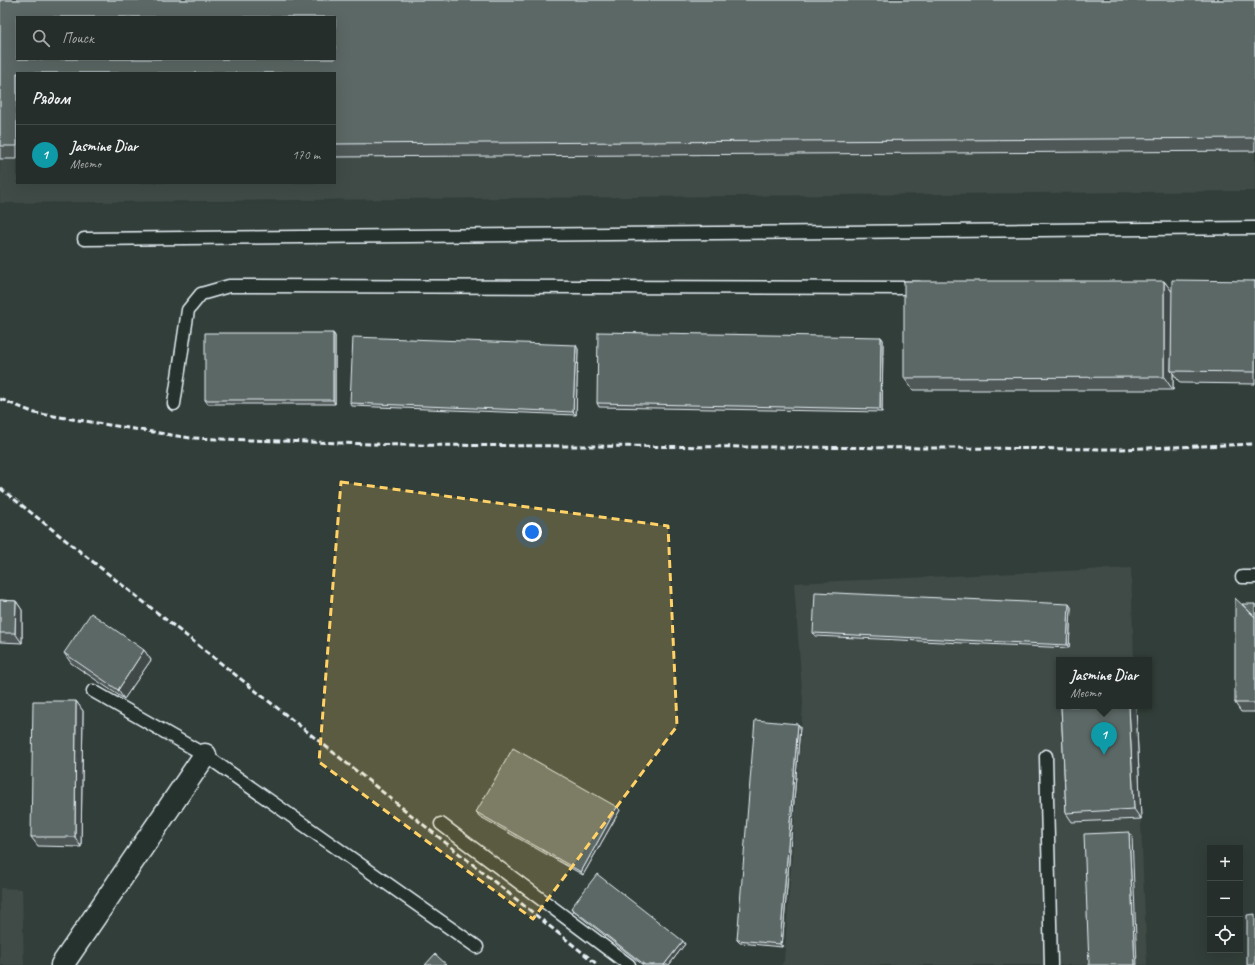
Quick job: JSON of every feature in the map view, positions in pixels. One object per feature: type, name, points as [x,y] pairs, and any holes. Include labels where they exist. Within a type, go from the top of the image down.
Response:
[{"type":"street","points":[[62,965],[205,756]]},
{"type":"lane","points":[[84,239],[1255,228]]},
{"type":"lane","points":[[174,404],[188,310],[201,294],[229,286],[929,288]]},
{"type":"lane","points":[[1242,577],[1255,577]]},
{"type":"lane","points":[[94,691],[205,756],[477,947]]},
{"type":"lane","points":[[1046,756],[1052,965]]},
{"type":"lane","points":[[441,824],[629,965]]},
{"type":"highlighted area","points":[[341,482],[668,526],[677,726],[533,919],[319,762]]},
{"type":"shaded area","points":[[0,0],[1255,0],[1255,191],[0,203]]},
{"type":"shaded area","points":[[1131,568],[1134,657],[1056,657],[1056,709],[1136,709],[1147,965],[781,965],[784,961],[803,703],[794,583]]},
{"type":"shaded area","points":[[0,888],[22,889],[24,965],[0,965]]},
{"type":"building","points":[[0,0],[1255,0],[1255,138],[336,144],[336,72],[16,72],[16,146],[0,146]]},
{"type":"building","points":[[1172,280],[1255,281],[1255,372],[1171,371]]},
{"type":"building","points":[[904,281],[1164,281],[1164,377],[904,378]]},
{"type":"building","points":[[598,332],[881,337],[880,409],[597,403]]},
{"type":"building","points":[[205,333],[333,333],[333,400],[205,400]]},
{"type":"building","points":[[353,337],[576,345],[573,412],[350,403]]},
{"type":"building","points":[[815,592],[1069,604],[1067,645],[813,633]]},
{"type":"building","points":[[1235,598],[1255,617],[1255,703],[1235,703]]},
{"type":"building","points":[[0,600],[16,601],[15,633],[0,633]]},
{"type":"building","points":[[1242,604],[1255,604],[1255,617]]},
{"type":"building","points":[[91,613],[144,650],[118,690],[64,653]]},
{"type":"building","points":[[33,701],[76,701],[75,837],[31,837]]},
{"type":"building","points":[[1061,709],[1129,709],[1134,809],[1066,813]]},
{"type":"building","points":[[755,720],[798,724],[780,944],[737,940]]},
{"type":"building","points":[[513,748],[617,807],[581,872],[476,812]]},
{"type":"building","points":[[1129,832],[1135,965],[1089,965],[1084,834]]},
{"type":"building","points":[[597,874],[683,941],[664,965],[645,965],[571,908]]},
{"type":"building","points":[[1255,914],[1255,965],[1247,965],[1247,915]]},
{"type":"building","points":[[435,954],[447,965],[425,965]]},
{"type":"railway","points":[[0,399],[35,413],[190,438],[401,445],[1120,449],[1255,444]]},
{"type":"railway","points":[[0,488],[598,965]]},
{"type":"place","name":"Jasmine Diar","points":[[1104,755]]}]
